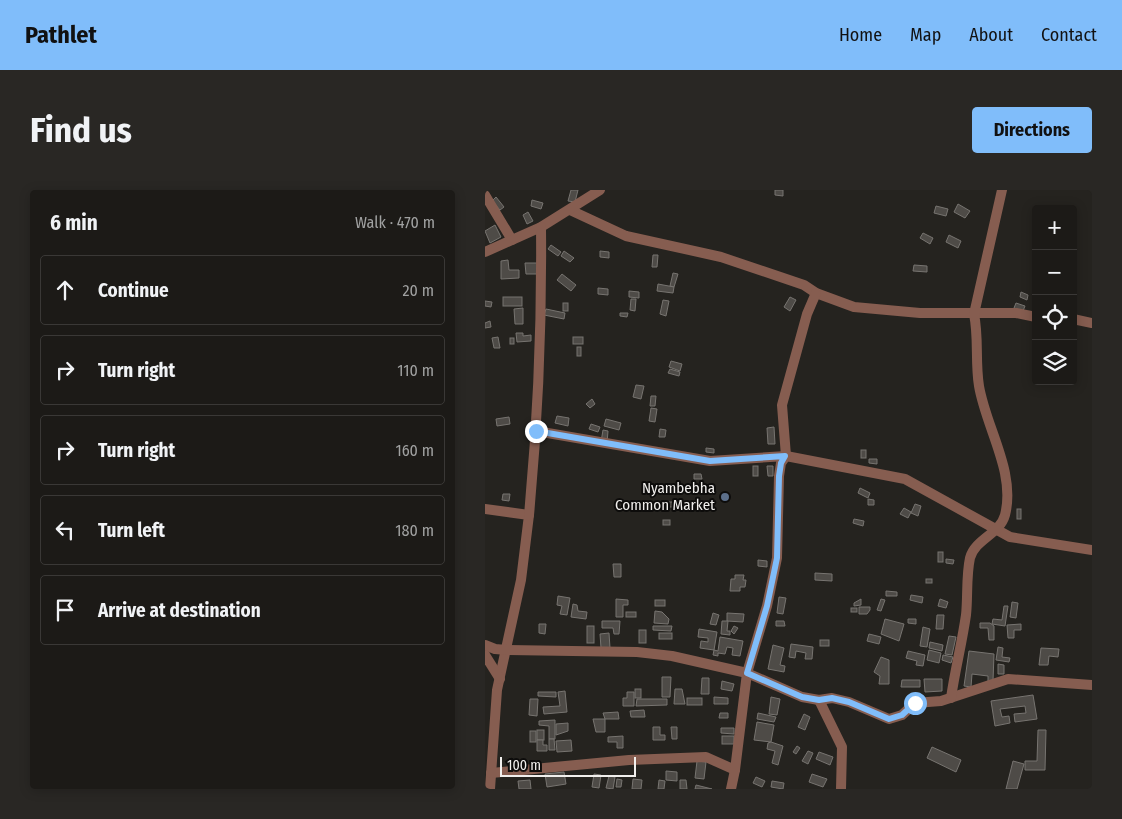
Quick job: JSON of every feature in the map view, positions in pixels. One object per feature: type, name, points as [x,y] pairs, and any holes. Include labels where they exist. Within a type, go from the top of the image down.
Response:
[{"type":"street","points":[[485,252],[541,227],[600,190]]},
{"type":"street","points":[[951,698],[966,616],[970,557],[979,543],[997,530],[1005,515],[1006,475],[985,414],[979,383],[978,334],[973,314],[1002,190]]},
{"type":"street","points":[[485,195],[512,240]]},
{"type":"street","points":[[570,210],[626,236],[721,257],[803,285],[816,293],[854,307],[920,313],[1016,313],[1032,315]]},
{"type":"street","points":[[490,789],[500,679],[521,580],[529,515],[536,431],[542,300],[541,227]]},
{"type":"street","points":[[731,789],[747,673],[767,606],[777,558],[779,476],[781,463],[785,456],[782,405],[807,314],[816,293]]},
{"type":"street","points":[[1077,320],[1092,323]]},
{"type":"street","points":[[536,431],[710,461],[785,456],[905,479],[1010,537],[1092,550]]},
{"type":"street","points":[[485,509],[529,515]]},
{"type":"street","points":[[485,645],[500,679]]},
{"type":"street","points":[[488,652],[507,650],[637,652],[672,656],[747,673],[802,697],[819,700],[832,698],[849,702],[889,719],[902,715],[915,703],[941,701],[1009,679],[1092,685]]},
{"type":"street","points":[[819,700],[842,747],[841,789]]},
{"type":"street","points":[[491,773],[629,760],[705,756],[735,770]]},
{"type":"building","points":[[571,190],[578,190],[575,202],[568,201]]},
{"type":"building","points":[[775,190],[783,190],[783,196],[775,195]]},
{"type":"building","points":[[496,197],[504,207],[500,210],[492,201]]},
{"type":"building","points":[[532,200],[543,203],[541,209],[531,206]]},
{"type":"building","points":[[958,204],[970,211],[965,218],[954,212]]},
{"type":"building","points":[[936,206],[948,209],[946,216],[934,213]]},
{"type":"building","points":[[528,212],[533,221],[527,224],[523,215]]},
{"type":"building","points":[[495,225],[501,237],[490,243],[485,231]]},
{"type":"building","points":[[923,233],[933,238],[930,244],[920,238]]},
{"type":"building","points":[[949,235],[961,241],[958,248],[946,242]]},
{"type":"building","points":[[551,245],[561,252],[558,256],[548,249]]},
{"type":"building","points":[[564,251],[574,258],[570,262],[561,256]]},
{"type":"building","points":[[600,251],[609,252],[609,258],[600,257]]},
{"type":"building","points":[[653,255],[658,255],[657,267],[652,267]]},
{"type":"building","points":[[508,260],[509,270],[519,270],[519,278],[501,279],[501,261]]},
{"type":"building","points":[[525,263],[538,263],[538,274],[526,274]]},
{"type":"building","points":[[914,265],[927,266],[927,272],[913,271]]},
{"type":"building","points":[[673,273],[678,274],[674,287],[670,286]]},
{"type":"building","points":[[562,274],[576,285],[571,291],[557,280]]},
{"type":"building","points":[[658,284],[674,287],[673,293],[657,291]]},
{"type":"building","points":[[598,288],[608,289],[608,295],[598,294]]},
{"type":"building","points":[[629,291],[639,292],[639,298],[629,297]]},
{"type":"building","points":[[1021,292],[1028,295],[1027,300],[1020,297]]},
{"type":"building","points":[[503,297],[522,297],[522,306],[503,306]]},
{"type":"building","points":[[790,297],[796,300],[790,311],[784,307]]},
{"type":"building","points":[[631,299],[636,299],[635,311],[630,310]]},
{"type":"building","points":[[663,300],[669,301],[666,316],[660,314]]},
{"type":"building","points":[[485,301],[492,302],[491,307],[485,306]]},
{"type":"building","points":[[563,303],[568,303],[568,311],[563,311]]},
{"type":"building","points":[[1016,303],[1025,306],[1023,311],[1014,308]]},
{"type":"building","points":[[523,308],[523,324],[515,324],[514,309]]},
{"type":"building","points":[[546,309],[565,313],[564,319],[544,315]]},
{"type":"building","points":[[620,313],[628,313],[627,317],[620,316]]},
{"type":"building","points":[[490,321],[491,327],[485,328],[485,323]]},
{"type":"building","points":[[516,333],[523,333],[523,336],[531,335],[531,341],[517,342]]},
{"type":"building","points":[[498,337],[500,348],[494,348],[492,338]]},
{"type":"building","points":[[573,337],[583,337],[583,344],[573,344]]},
{"type":"building","points":[[510,338],[514,338],[514,344],[510,344]]},
{"type":"building","points":[[577,347],[581,347],[581,356],[577,356]]},
{"type":"building","points":[[671,361],[682,364],[680,371],[669,367]]},
{"type":"building","points":[[670,369],[680,372],[679,376],[668,373]]},
{"type":"building","points":[[636,385],[644,386],[641,399],[633,397]]},
{"type":"building","points":[[651,396],[656,396],[655,406],[650,406]]},
{"type":"building","points":[[592,399],[595,404],[590,408],[586,404]]},
{"type":"building","points":[[651,408],[657,409],[655,422],[649,421]]},
{"type":"building","points":[[557,416],[569,418],[568,426],[555,423]]},
{"type":"building","points":[[509,417],[510,424],[497,426],[496,419]]},
{"type":"building","points":[[606,419],[621,423],[619,430],[604,426]]},
{"type":"building","points":[[591,424],[600,427],[598,432],[589,429]]},
{"type":"building","points":[[774,427],[775,444],[768,444],[767,428]]},
{"type":"building","points":[[660,429],[666,430],[665,437],[659,437]]},
{"type":"building","points":[[603,430],[608,431],[607,443],[601,442]]},
{"type":"building","points":[[706,448],[714,449],[714,453],[706,452]]},
{"type":"building","points":[[861,450],[866,450],[866,458],[861,458]]},
{"type":"building","points":[[869,459],[877,459],[877,464],[869,463]]},
{"type":"building","points":[[753,466],[758,466],[758,476],[753,476]]},
{"type":"building","points":[[767,466],[773,466],[773,476],[768,476]]},
{"type":"building","points":[[694,474],[701,474],[702,479],[694,479]]},
{"type":"building","points":[[860,488],[870,493],[868,498],[858,493]]},
{"type":"building","points":[[503,494],[510,494],[509,501],[502,500]]},
{"type":"building","points":[[868,499],[874,500],[874,505],[868,505]]},
{"type":"building","points":[[664,502],[673,502],[673,507],[664,507]]},
{"type":"building","points":[[915,504],[921,506],[918,516],[911,513]]},
{"type":"building","points":[[904,508],[911,512],[908,518],[900,514]]},
{"type":"building","points":[[1017,509],[1021,509],[1021,519],[1017,519]]},
{"type":"building","points":[[854,519],[864,521],[863,526],[853,523]]},
{"type":"building","points":[[663,520],[670,520],[670,525],[663,525]]},
{"type":"building","points":[[938,552],[943,552],[943,562],[938,562]]},
{"type":"building","points":[[946,559],[954,560],[953,564],[946,563]]},
{"type":"building","points":[[758,560],[767,561],[767,567],[758,566]]},
{"type":"building","points":[[613,564],[621,564],[621,577],[614,577]]},
{"type":"building","points":[[815,573],[832,574],[832,581],[815,580]]},
{"type":"building","points":[[735,575],[744,575],[743,580],[746,580],[745,587],[740,587],[740,591],[730,591],[731,579],[735,579]]},
{"type":"building","points":[[926,579],[932,579],[932,583],[926,583]]},
{"type":"building","points":[[886,591],[897,592],[897,596],[886,596]]},
{"type":"building","points":[[911,595],[923,597],[922,603],[910,600]]},
{"type":"building","points":[[558,596],[570,598],[567,615],[560,614],[562,606],[557,605]]},
{"type":"building","points":[[779,597],[786,598],[783,614],[777,613]]},
{"type":"building","points":[[616,599],[628,600],[628,605],[623,605],[623,617],[616,617]]},
{"type":"building","points":[[861,599],[861,605],[854,606],[854,603]]},
{"type":"building","points":[[881,599],[885,600],[881,611],[877,610]]},
{"type":"building","points":[[940,599],[948,602],[946,608],[938,606]]},
{"type":"building","points":[[655,600],[665,600],[665,606],[655,606]]},
{"type":"building","points":[[1012,602],[1018,603],[1016,618],[1010,617]]},
{"type":"building","points":[[573,604],[577,605],[578,611],[587,612],[586,619],[571,617]]},
{"type":"building","points":[[1004,606],[1008,606],[1005,626],[992,624],[993,619],[1002,620]]},
{"type":"building","points":[[859,607],[870,607],[870,610],[867,614],[859,614]]},
{"type":"building","points":[[851,608],[857,608],[857,612],[851,612]]},
{"type":"building","points":[[655,611],[662,612],[669,619],[668,624],[654,623]]},
{"type":"building","points":[[626,612],[636,612],[636,617],[626,617]]},
{"type":"building","points":[[713,613],[719,615],[716,625],[710,624]]},
{"type":"building","points":[[727,613],[744,614],[743,622],[727,621]]},
{"type":"building","points":[[937,615],[944,615],[943,629],[936,629]]},
{"type":"building","points":[[885,619],[904,624],[899,641],[881,634]]},
{"type":"building","points":[[908,619],[916,619],[916,624],[908,623]]},
{"type":"building","points":[[602,621],[620,621],[619,634],[614,634],[613,628],[602,628]]},
{"type":"building","points":[[722,621],[728,621],[727,631],[730,631],[730,635],[721,634]]},
{"type":"building","points":[[776,621],[784,621],[785,626],[776,626]]},
{"type":"building","points":[[980,623],[990,623],[994,626],[994,640],[989,640],[988,628],[980,628]]},
{"type":"building","points":[[539,624],[546,624],[545,634],[539,633]]},
{"type":"building","points":[[1021,624],[1021,630],[1014,630],[1014,638],[1008,638],[1007,625]]},
{"type":"building","points":[[587,626],[594,626],[594,643],[587,643]]},
{"type":"building","points":[[653,626],[672,626],[671,631],[653,630]]},
{"type":"building","points":[[734,626],[738,628],[734,634],[731,631]]},
{"type":"building","points":[[923,627],[930,629],[927,647],[920,646]]},
{"type":"building","points":[[699,629],[717,632],[714,650],[700,648],[701,641],[708,642],[708,638],[698,637]]},
{"type":"building","points":[[639,630],[646,630],[646,643],[639,643]]},
{"type":"building","points":[[609,633],[610,648],[601,648],[600,634]]},
{"type":"building","points":[[659,633],[672,633],[672,639],[659,639]]},
{"type":"building","points":[[869,634],[881,637],[879,644],[867,641]]},
{"type":"building","points":[[949,636],[956,637],[952,655],[945,654]]},
{"type":"building","points":[[720,637],[743,641],[740,656],[732,655],[733,648],[727,647],[725,654],[718,653],[718,656],[713,655],[714,650],[718,651]]},
{"type":"building","points":[[820,640],[829,640],[829,646],[820,646]]},
{"type":"building","points":[[930,642],[943,645],[942,651],[929,648]]},
{"type":"building","points":[[791,644],[813,647],[812,659],[805,659],[806,653],[796,651],[795,658],[789,657]]},
{"type":"building","points":[[773,645],[784,648],[780,665],[785,666],[784,672],[768,669]]},
{"type":"building","points":[[998,647],[1003,648],[1002,657],[1010,658],[1009,662],[996,660]]},
{"type":"building","points":[[1041,648],[1059,649],[1058,657],[1049,656],[1048,665],[1039,665]]},
{"type":"building","points":[[929,650],[941,653],[939,663],[927,660]]},
{"type":"building","points":[[908,651],[925,655],[923,666],[916,665],[917,661],[906,658]]},
{"type":"building","points":[[969,651],[994,654],[993,681],[988,682],[988,676],[972,674],[971,687],[964,686]]},
{"type":"building","points":[[943,655],[953,657],[951,663],[942,660]]},
{"type":"building","points":[[881,657],[889,660],[889,684],[879,684],[880,676],[874,672]]},
{"type":"building","points":[[998,664],[1004,665],[1004,674],[998,674]]},
{"type":"building","points":[[662,677],[671,677],[670,697],[662,697]]},
{"type":"building","points":[[702,678],[709,678],[709,694],[701,694]]},
{"type":"building","points":[[924,679],[942,679],[942,691],[925,692]]},
{"type":"building","points":[[902,680],[920,680],[920,687],[901,687]]},
{"type":"building","points":[[722,681],[734,684],[732,691],[721,689]]},
{"type":"building","points":[[635,689],[641,689],[641,698],[635,698]]},
{"type":"building","points":[[675,689],[682,689],[685,704],[674,704]]},
{"type":"building","points":[[565,691],[567,712],[544,714],[543,707],[560,706],[558,692]]},
{"type":"building","points":[[538,692],[556,692],[556,697],[538,696]]},
{"type":"building","points":[[627,692],[634,692],[634,706],[623,706],[623,698],[627,698]]},
{"type":"building","points":[[1033,695],[1037,719],[1015,722],[1014,714],[1026,713],[1025,706],[1000,709],[1002,717],[1009,716],[1010,723],[995,726],[991,701]]},
{"type":"building","points":[[714,697],[728,698],[728,704],[714,704]]},
{"type":"building","points":[[771,697],[780,699],[777,715],[769,714]]},
{"type":"building","points":[[687,698],[702,698],[702,705],[687,705]]},
{"type":"building","points":[[530,699],[538,699],[537,716],[529,715]]},
{"type":"building","points":[[637,699],[667,699],[667,705],[636,706]]},
{"type":"building","points":[[644,710],[645,717],[631,717],[630,711]]},
{"type":"building","points":[[618,712],[619,719],[605,719],[603,713]]},
{"type":"building","points":[[720,713],[728,713],[728,718],[719,718]]},
{"type":"building","points":[[758,713],[776,717],[774,722],[757,719]]},
{"type":"building","points":[[804,714],[810,717],[805,730],[798,727]]},
{"type":"building","points":[[593,719],[605,719],[605,732],[596,732]]},
{"type":"building","points":[[555,720],[555,739],[549,739],[549,726],[539,725],[539,721]]},
{"type":"building","points":[[757,722],[774,725],[771,742],[754,740]]},
{"type":"building","points":[[568,723],[568,731],[556,735],[556,724]]},
{"type":"building","points":[[653,727],[660,727],[660,735],[665,735],[665,740],[653,740]]},
{"type":"building","points":[[671,727],[677,727],[677,739],[672,739]]},
{"type":"building","points":[[721,728],[734,728],[734,734],[721,733]]},
{"type":"building","points":[[537,730],[544,730],[544,740],[537,740]]},
{"type":"building","points":[[1038,730],[1046,730],[1045,770],[1025,770],[1025,761],[1037,761]]},
{"type":"building","points":[[530,731],[536,731],[536,742],[530,742]]},
{"type":"building","points":[[623,736],[623,748],[617,748],[617,742],[608,742],[608,737]]},
{"type":"building","points":[[722,736],[734,736],[734,744],[722,744]]},
{"type":"building","points":[[549,739],[554,739],[555,750],[549,750]]},
{"type":"building","points":[[537,740],[543,740],[543,745],[547,745],[547,751],[537,751]]},
{"type":"building","points":[[571,740],[572,751],[557,752],[556,741]]},
{"type":"building","points":[[771,742],[783,746],[778,765],[772,763],[775,751],[767,749],[768,743]]},
{"type":"building","points":[[797,746],[800,748],[796,754],[793,752]]},
{"type":"building","points":[[932,747],[961,760],[956,772],[927,758]]},
{"type":"building","points":[[808,751],[813,753],[808,764],[802,761]]},
{"type":"building","points":[[819,752],[833,757],[830,765],[816,759]]},
{"type":"building","points":[[697,761],[706,762],[704,779],[695,778]]},
{"type":"building","points":[[1013,761],[1024,764],[1017,789],[1006,789]]},
{"type":"building","points":[[666,771],[677,772],[677,781],[666,780]]},
{"type":"building","points":[[564,772],[566,784],[547,787],[545,774]]},
{"type":"building","points":[[594,774],[601,775],[599,788],[592,787]]},
{"type":"building","points":[[812,774],[827,779],[823,787],[809,782]]},
{"type":"building","points":[[609,776],[615,777],[613,789],[606,788]]},
{"type":"building","points":[[756,777],[765,781],[762,787],[753,783]]},
{"type":"building","points":[[617,779],[622,780],[621,787],[616,787]]},
{"type":"building","points":[[633,779],[642,780],[641,789],[632,789]]},
{"type":"building","points":[[530,780],[531,789],[519,789],[518,781]]},
{"type":"building","points":[[659,780],[665,781],[664,789],[658,789]]},
{"type":"building","points":[[680,780],[686,780],[687,789],[680,789]]},
{"type":"building","points":[[772,781],[784,783],[783,789],[771,787]]},
{"type":"building","points":[[696,785],[712,789],[695,789]]},
{"type":"place","name":"Nyambebha Common Market","points":[[725,497]]},
{"type":"route","points":[[536,431],[710,461],[785,456],[781,463],[779,476],[777,558],[767,606],[747,673],[802,697],[819,700],[832,698],[849,702],[889,719],[902,715],[915,703]]}]
